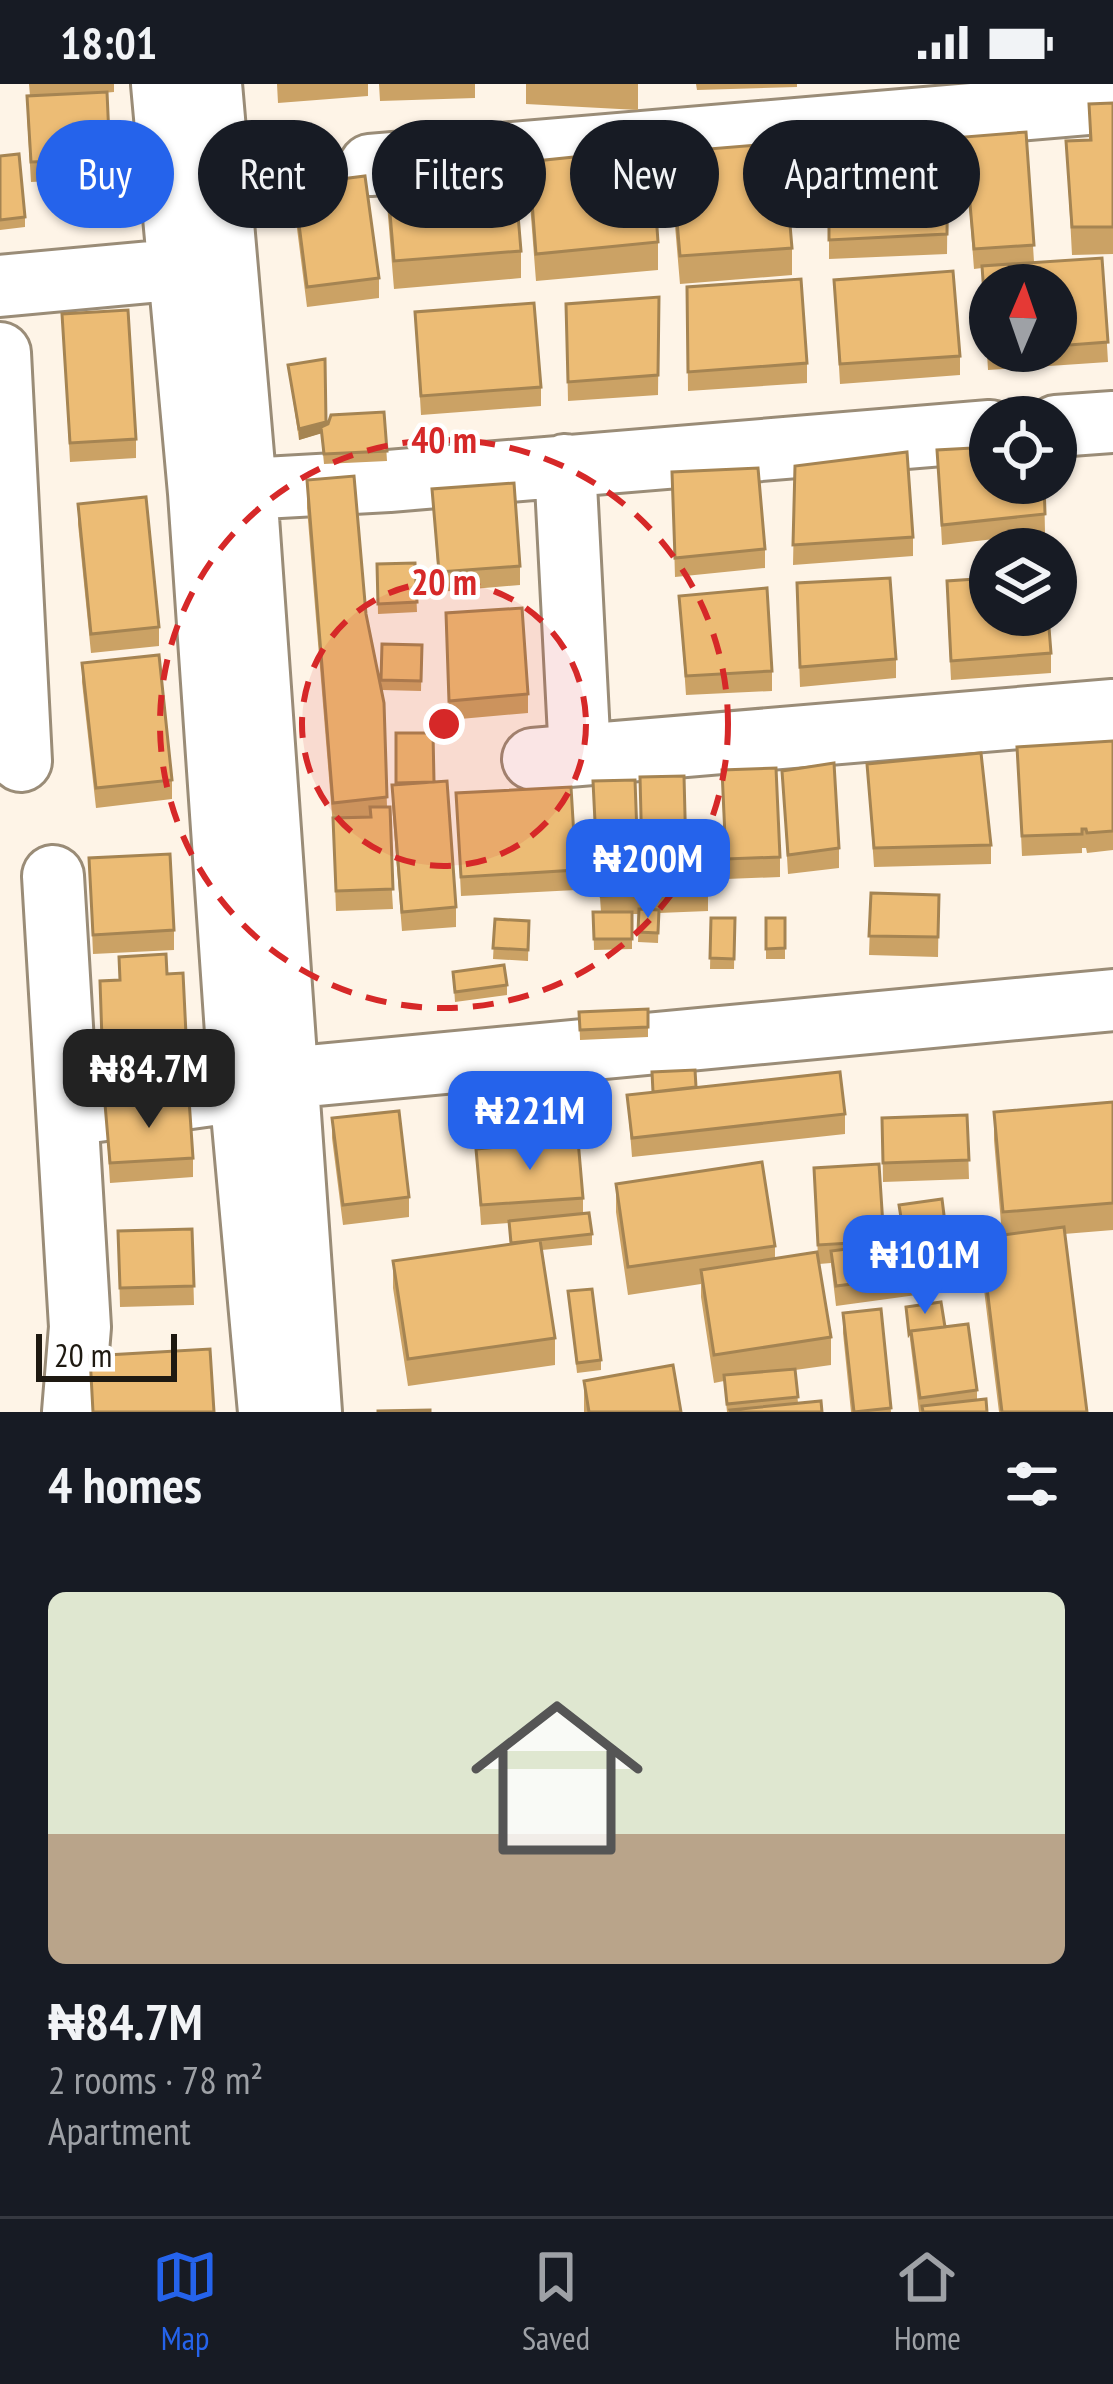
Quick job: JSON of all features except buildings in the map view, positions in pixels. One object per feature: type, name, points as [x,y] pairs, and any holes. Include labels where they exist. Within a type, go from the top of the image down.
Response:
[{"type":"street","points":[[162,84],[246,489],[263,1084]]},
{"type":"street","points":[[211,84],[201,268],[199,493],[270,1172],[269,1412]]},
{"type":"street","points":[[370,165],[1113,102]]},
{"type":"street","points":[[0,286],[201,268]]},
{"type":"street","points":[[0,353],[20,761]]},
{"type":"street","points":[[1077,425],[1113,422]]},
{"type":"street","points":[[246,489],[969,432]]},
{"type":"street","points":[[565,465],[556,757],[1113,710]]},
{"type":"street","points":[[53,876],[80,1327],[73,1412]]},
{"type":"street","points":[[64,1116],[263,1084],[1113,1000]]},
{"type":"street","points":[[270,1172],[311,1412]]}]
